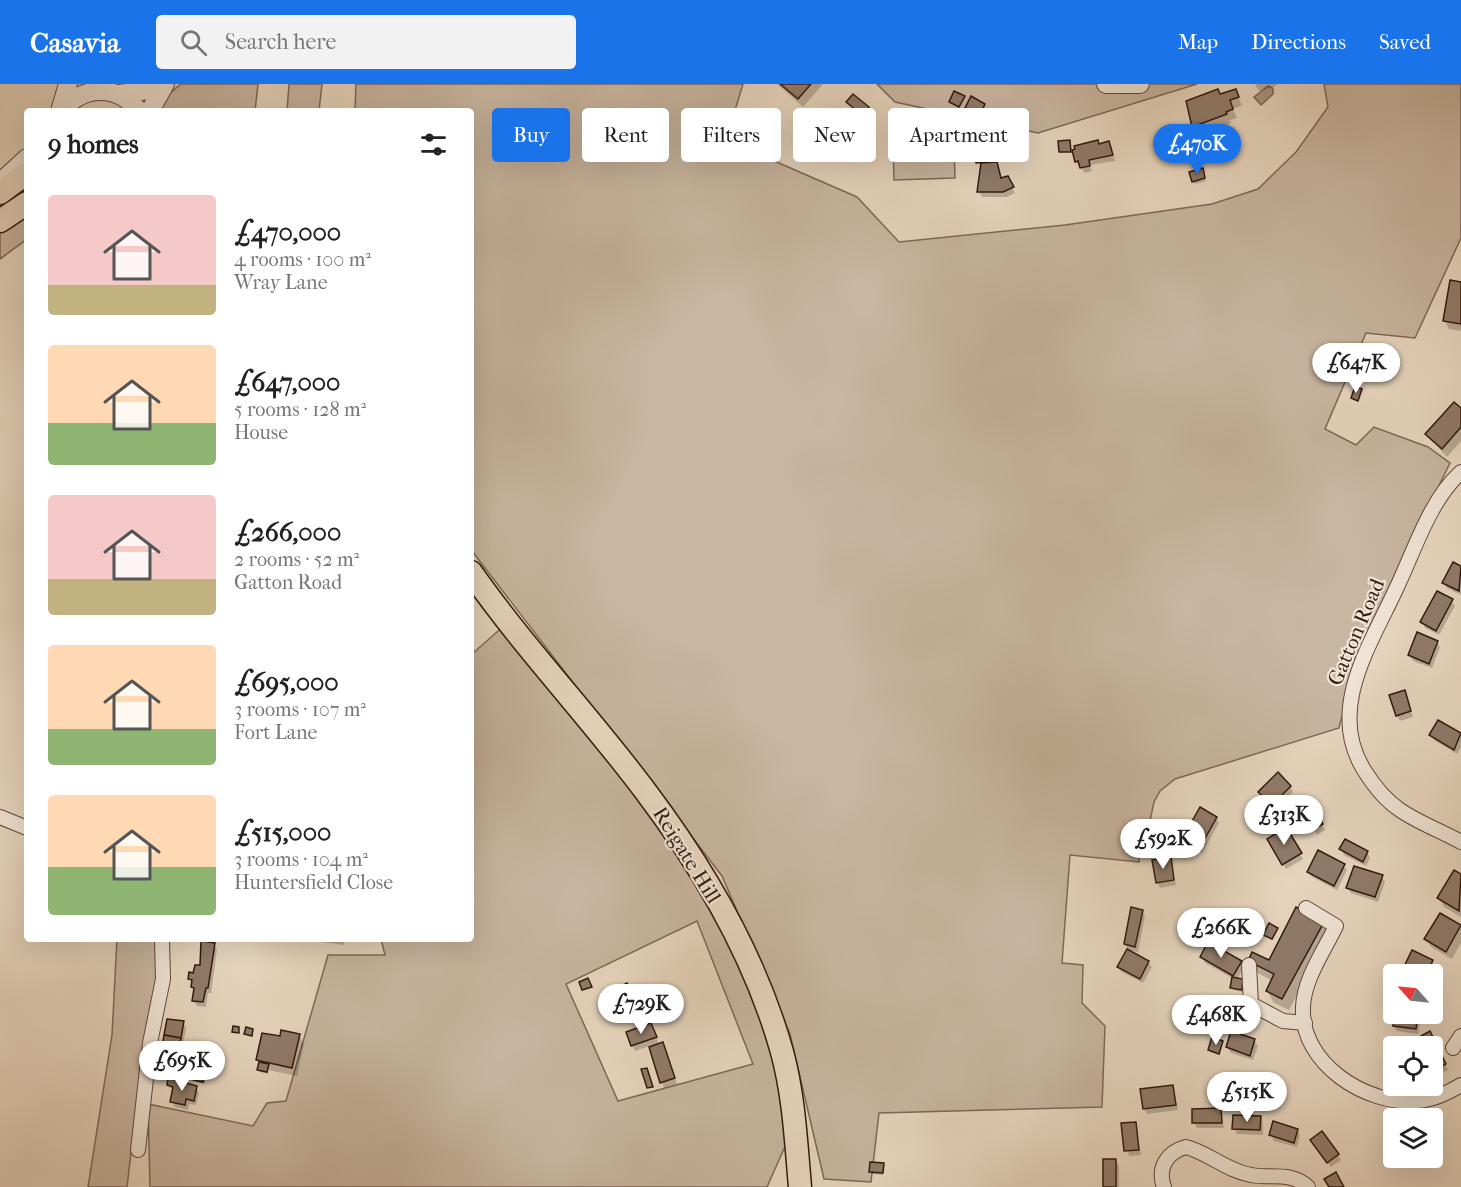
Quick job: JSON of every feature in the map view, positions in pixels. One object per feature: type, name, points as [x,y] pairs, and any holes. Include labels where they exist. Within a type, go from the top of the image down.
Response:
[{"type":"main road","points":[[0,193],[24,175]]},
{"type":"main road","points":[[0,221],[24,206]]},
{"type":"main road","name":"Reigate Hill","points":[[474,576],[507,623],[647,792],[700,872],[727,920],[752,971],[782,1053],[795,1124],[800,1187]]},
{"type":"street","points":[[62,108],[68,84]]},
{"type":"street","points":[[1106,84],[1140,84]]},
{"type":"street","points":[[64,108],[79,95],[107,89],[164,86]]},
{"type":"street","points":[[152,108],[164,86]]},
{"type":"street","points":[[107,89],[135,108]]},
{"type":"street","points":[[0,183],[24,161]]},
{"type":"street","name":"Gatton Road","points":[[1461,471],[1453,479],[1425,526],[1359,669],[1348,709],[1352,744],[1373,785],[1399,810],[1461,842]]},
{"type":"street","points":[[0,817],[24,827]]},
{"type":"street","points":[[1306,909],[1336,926],[1309,981],[1303,1007],[1305,1023],[1320,1056],[1337,1075],[1378,1098],[1419,1101],[1440,1097],[1461,1085]]},
{"type":"street","points":[[138,1150],[150,1043],[163,979],[162,942]]},
{"type":"street","points":[[1249,965],[1251,1004],[1283,1021],[1305,1023]]},
{"type":"street","points":[[1164,1187],[1161,1175],[1164,1164],[1170,1155],[1186,1147],[1235,1170],[1257,1176],[1293,1176],[1308,1187]]},
{"type":"shaded area","points":[[181,84],[258,84],[255,108],[162,108],[163,99]]},
{"type":"shaded area","points":[[289,84],[322,84],[319,108],[287,108]]},
{"type":"shaded area","points":[[356,84],[743,84],[736,108],[681,108],[681,162],[777,162],[857,197],[899,242],[1065,225],[1212,204],[1258,189],[1296,152],[1328,107],[1324,84],[1461,84],[1461,238],[1415,338],[1366,333],[1325,429],[1356,445],[1374,427],[1428,447],[1450,463],[1359,651],[1339,728],[1175,779],[1160,791],[1154,802],[1148,830],[1142,838],[1139,862],[1070,855],[1062,963],[1083,965],[1082,1003],[1105,1026],[1102,1107],[879,1113],[871,1182],[824,1179],[790,1034],[722,876],[474,553],[474,108],[355,108]]},
{"type":"shaded area","points":[[877,84],[1197,84],[1038,133],[1029,131],[1029,108],[923,108],[895,102]]},
{"type":"shaded area","points":[[1268,86],[1273,88],[1273,94],[1261,105],[1254,97]]},
{"type":"shaded area","points":[[893,162],[955,162],[955,178],[894,180]]},
{"type":"shaded area","points":[[24,216],[24,241],[0,259],[0,232]]},
{"type":"shaded area","points":[[507,623],[647,793],[752,971],[795,1124],[767,1187],[150,1187],[148,1104],[253,1126],[267,1103],[286,1101],[328,955],[385,955],[382,942],[474,942],[474,652]],"holes":[[[697,921],[753,1064],[618,1101],[566,984]]]},
{"type":"shaded area","points":[[117,942],[160,942],[161,969],[151,1003],[144,1041],[127,1187],[88,1187],[112,1035]]},
{"type":"building","points":[[780,84],[811,84],[798,99]]},
{"type":"building","points":[[1218,89],[1220,94],[1236,89],[1239,97],[1230,100],[1233,109],[1226,112],[1227,114],[1192,127],[1186,101]]},
{"type":"building","points":[[954,91],[965,96],[959,107],[949,102]]},
{"type":"building","points":[[853,94],[869,107],[853,108],[846,102]]},
{"type":"building","points":[[971,96],[985,104],[983,108],[965,108]]},
{"type":"building","points":[[1070,140],[1071,152],[1059,152],[1058,141]]},
{"type":"building","points":[[1098,140],[1099,144],[1109,141],[1113,155],[1089,160],[1090,166],[1080,168],[1078,161],[1075,162],[1072,150],[1075,149],[1074,146]]},
{"type":"building","points":[[997,162],[1001,178],[1008,176],[1014,187],[1003,192],[977,192],[981,163]]},
{"type":"building","points":[[1203,168],[1205,178],[1192,182],[1189,172]]},
{"type":"building","points":[[1450,280],[1461,282],[1461,324],[1443,321]]},
{"type":"building","points":[[1355,386],[1362,389],[1358,401],[1351,398]]},
{"type":"building","points":[[1454,402],[1461,408],[1461,427],[1442,449],[1425,434]]},
{"type":"building","points":[[1453,562],[1461,566],[1459,591],[1442,583]]},
{"type":"building","points":[[1437,591],[1453,599],[1436,631],[1420,622]]},
{"type":"building","points":[[1417,632],[1438,641],[1429,664],[1408,655]]},
{"type":"building","points":[[1405,690],[1411,711],[1396,716],[1389,695]]},
{"type":"building","points":[[1438,720],[1461,733],[1454,750],[1429,735]]},
{"type":"building","points":[[1278,772],[1291,786],[1272,805],[1258,792]]},
{"type":"building","points":[[1200,807],[1217,817],[1199,849],[1182,839]]},
{"type":"building","points":[[1315,810],[1323,824],[1313,830],[1304,816]]},
{"type":"building","points":[[1286,827],[1302,853],[1282,865],[1267,839]]},
{"type":"building","points":[[1345,839],[1368,851],[1363,862],[1339,849]]},
{"type":"building","points":[[1318,850],[1345,864],[1334,886],[1307,872]]},
{"type":"building","points":[[1171,857],[1174,880],[1156,883],[1152,860]]},
{"type":"building","points":[[1354,866],[1383,875],[1375,897],[1346,888]]},
{"type":"building","points":[[1454,870],[1461,874],[1459,911],[1437,898]]},
{"type":"building","points":[[1131,907],[1143,910],[1135,947],[1124,944]]},
{"type":"building","points":[[1296,907],[1324,922],[1282,999],[1266,991],[1274,974],[1248,961],[1252,952],[1269,960]]},
{"type":"building","points":[[1440,913],[1461,925],[1446,952],[1424,939]]},
{"type":"building","points":[[1269,923],[1278,928],[1272,939],[1263,935]]},
{"type":"building","points":[[201,942],[215,943],[208,988],[206,988],[203,1002],[192,1001],[194,988],[191,987],[192,980],[188,979],[189,972],[193,973],[195,965],[200,965]]},
{"type":"building","points":[[1208,942],[1242,961],[1233,976],[1200,957]]},
{"type":"building","points":[[1127,949],[1149,961],[1140,979],[1117,967]]},
{"type":"building","points":[[1412,950],[1433,960],[1431,964],[1405,964]]},
{"type":"building","points":[[1232,977],[1243,979],[1242,990],[1230,988]]},
{"type":"building","points":[[588,978],[592,987],[582,990],[579,982]]},
{"type":"building","points":[[627,983],[638,1004],[624,1011],[613,990]]},
{"type":"building","points":[[167,1019],[184,1021],[181,1038],[164,1035]]},
{"type":"building","points":[[651,1023],[657,1037],[631,1046],[626,1032]]},
{"type":"building","points":[[1393,1024],[1417,1024],[1416,1029],[1393,1026]]},
{"type":"building","points":[[233,1026],[239,1027],[239,1033],[232,1032]]},
{"type":"building","points":[[246,1027],[253,1029],[252,1036],[244,1034]]},
{"type":"building","points":[[281,1030],[300,1034],[292,1068],[256,1060],[262,1033],[280,1036]]},
{"type":"building","points":[[1231,1031],[1255,1039],[1250,1056],[1226,1047]]},
{"type":"building","points":[[1430,1031],[1432,1036],[1421,1036]]},
{"type":"building","points":[[164,1035],[181,1038],[178,1055],[161,1052]]},
{"type":"building","points":[[1212,1037],[1223,1041],[1219,1054],[1208,1050]]},
{"type":"building","points":[[663,1042],[675,1078],[660,1083],[649,1047]]},
{"type":"building","points":[[161,1052],[178,1055],[176,1069],[159,1066]]},
{"type":"building","points":[[197,1061],[210,1063],[209,1073],[195,1070]]},
{"type":"building","points":[[259,1062],[269,1064],[267,1072],[257,1070]]},
{"type":"building","points":[[647,1068],[653,1087],[647,1088],[641,1069]]},
{"type":"building","points":[[195,1070],[205,1072],[203,1082],[193,1080]]},
{"type":"building","points":[[168,1078],[197,1086],[194,1101],[186,1099],[185,1105],[170,1102],[173,1087],[167,1085]]},
{"type":"building","points":[[1173,1085],[1176,1105],[1143,1109],[1140,1089]]},
{"type":"building","points":[[1221,1108],[1222,1123],[1192,1123],[1192,1109]]},
{"type":"building","points":[[1233,1115],[1261,1116],[1260,1130],[1232,1129]]},
{"type":"building","points":[[1273,1121],[1298,1129],[1294,1143],[1269,1135]]},
{"type":"building","points":[[1136,1122],[1139,1150],[1124,1151],[1121,1123]]},
{"type":"building","points":[[1322,1131],[1339,1154],[1327,1163],[1310,1140]]},
{"type":"building","points":[[1103,1159],[1116,1159],[1116,1187],[1103,1187]]},
{"type":"building","points":[[870,1162],[884,1163],[883,1173],[869,1172]]},
{"type":"building","points":[[1336,1172],[1344,1187],[1329,1187],[1324,1179]]}]
